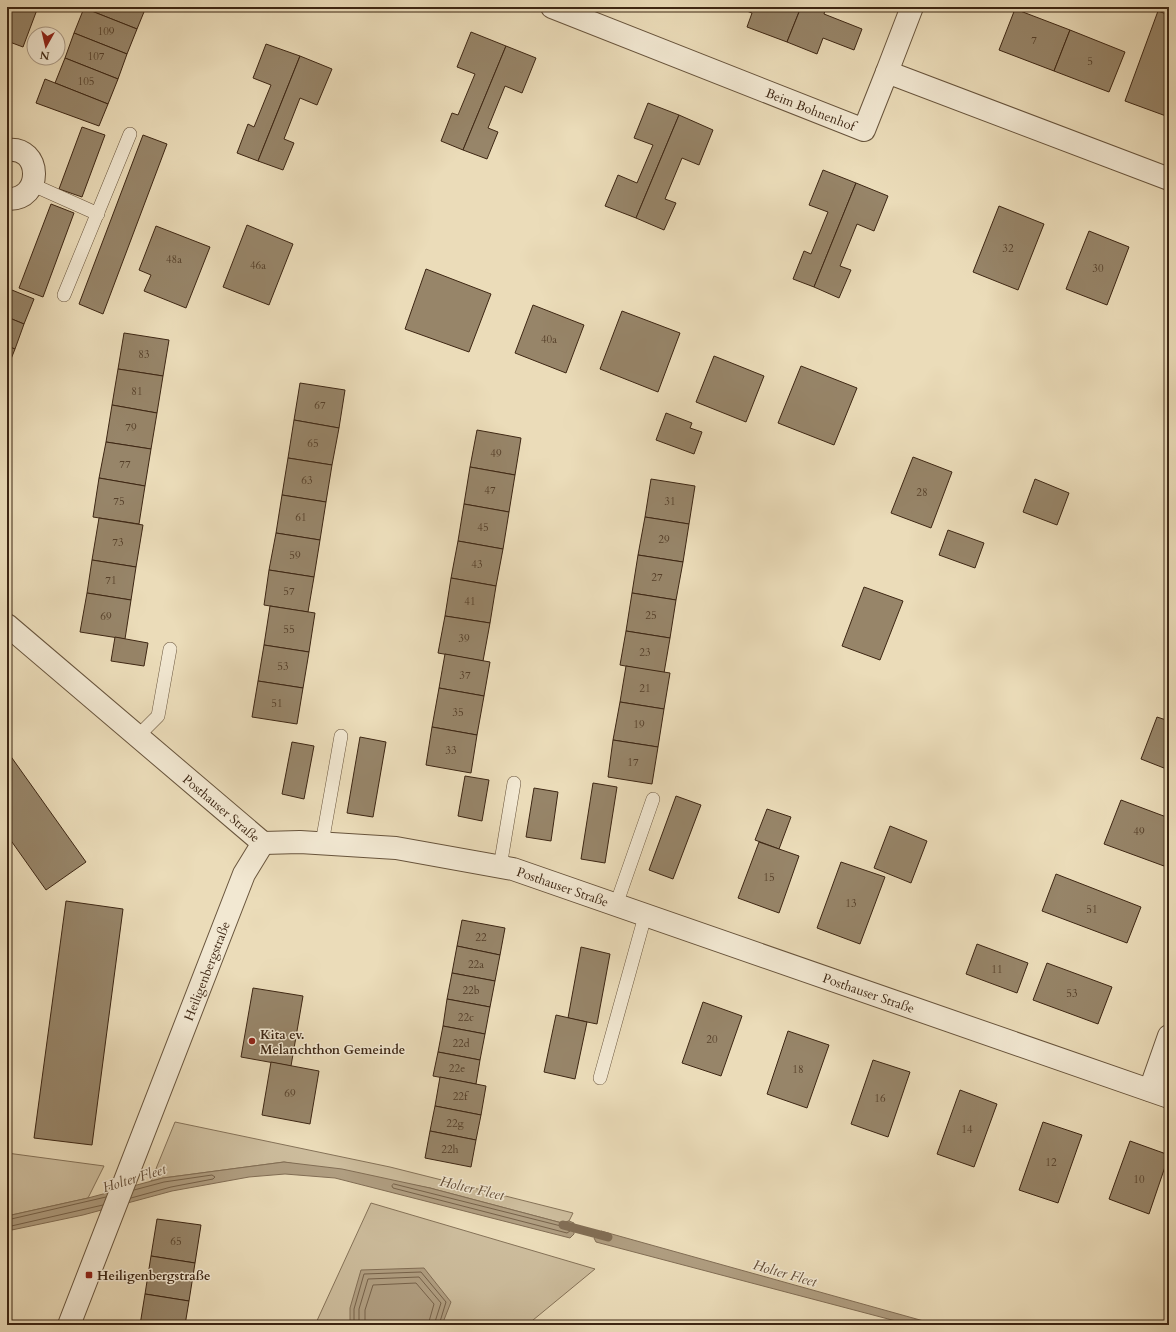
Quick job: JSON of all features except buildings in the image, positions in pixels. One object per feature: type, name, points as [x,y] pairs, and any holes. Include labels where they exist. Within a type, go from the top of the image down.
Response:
[{"type":"street","name":"Beim Bohnenhof","points":[[552,7],[864,130],[887,72]]},
{"type":"street","points":[[912,7],[887,72],[1169,179]]},
{"type":"street","points":[[7,150],[21,152],[28,158],[34,166],[35,176],[33,185],[27,192],[18,197],[7,198]]},
{"type":"street","name":"Posthauser Straße","points":[[7,625],[263,843],[300,842],[396,848],[513,869],[1159,1094]]},
{"type":"street","name":"Heiligenbergstraße","points":[[69,1325],[244,874],[263,843]]},
{"type":"street","points":[[1159,1094],[1169,1036]]},
{"type":"lane","points":[[64,295],[130,134]]},
{"type":"lane","points":[[33,185],[98,214]]},
{"type":"lane","points":[[138,736],[158,716],[170,649]]},
{"type":"lane","points":[[322,843],[341,736]]},
{"type":"lane","points":[[500,867],[514,783]]},
{"type":"lane","points":[[616,905],[652,800]]},
{"type":"lane","points":[[600,1078],[645,916]]},
{"type":"shaded area","points":[[175,1122],[390,1167],[573,1213],[569,1221],[562,1223],[430,1188],[284,1162],[163,1178],[151,1181]]},
{"type":"shaded area","points":[[7,1153],[104,1166],[88,1198],[7,1216]]},
{"type":"shaded area","points":[[371,1203],[595,1269],[527,1325],[315,1325]]},
{"type":"water","points":[[284,1162],[342,1169],[430,1188],[562,1223],[569,1221],[574,1223],[574,1234],[570,1238],[335,1178],[285,1174],[249,1177],[172,1191],[83,1215],[7,1231],[7,1216],[88,1198],[163,1178]]},
{"type":"water","points":[[601,1231],[938,1325],[911,1325],[596,1242],[594,1238]]},
{"type":"water","points":[[424,1268],[451,1302],[442,1325],[350,1325],[350,1308],[361,1270]]},
{"type":"waterway","name":"Holter Fleet","points":[[563,1225],[608,1237]]},
{"type":"place","name":"Kita ev. Melanchthon Gemeinde","points":[[252,1041]]},
{"type":"place","name":"Heiligenbergstraße","points":[[89,1275]]}]
